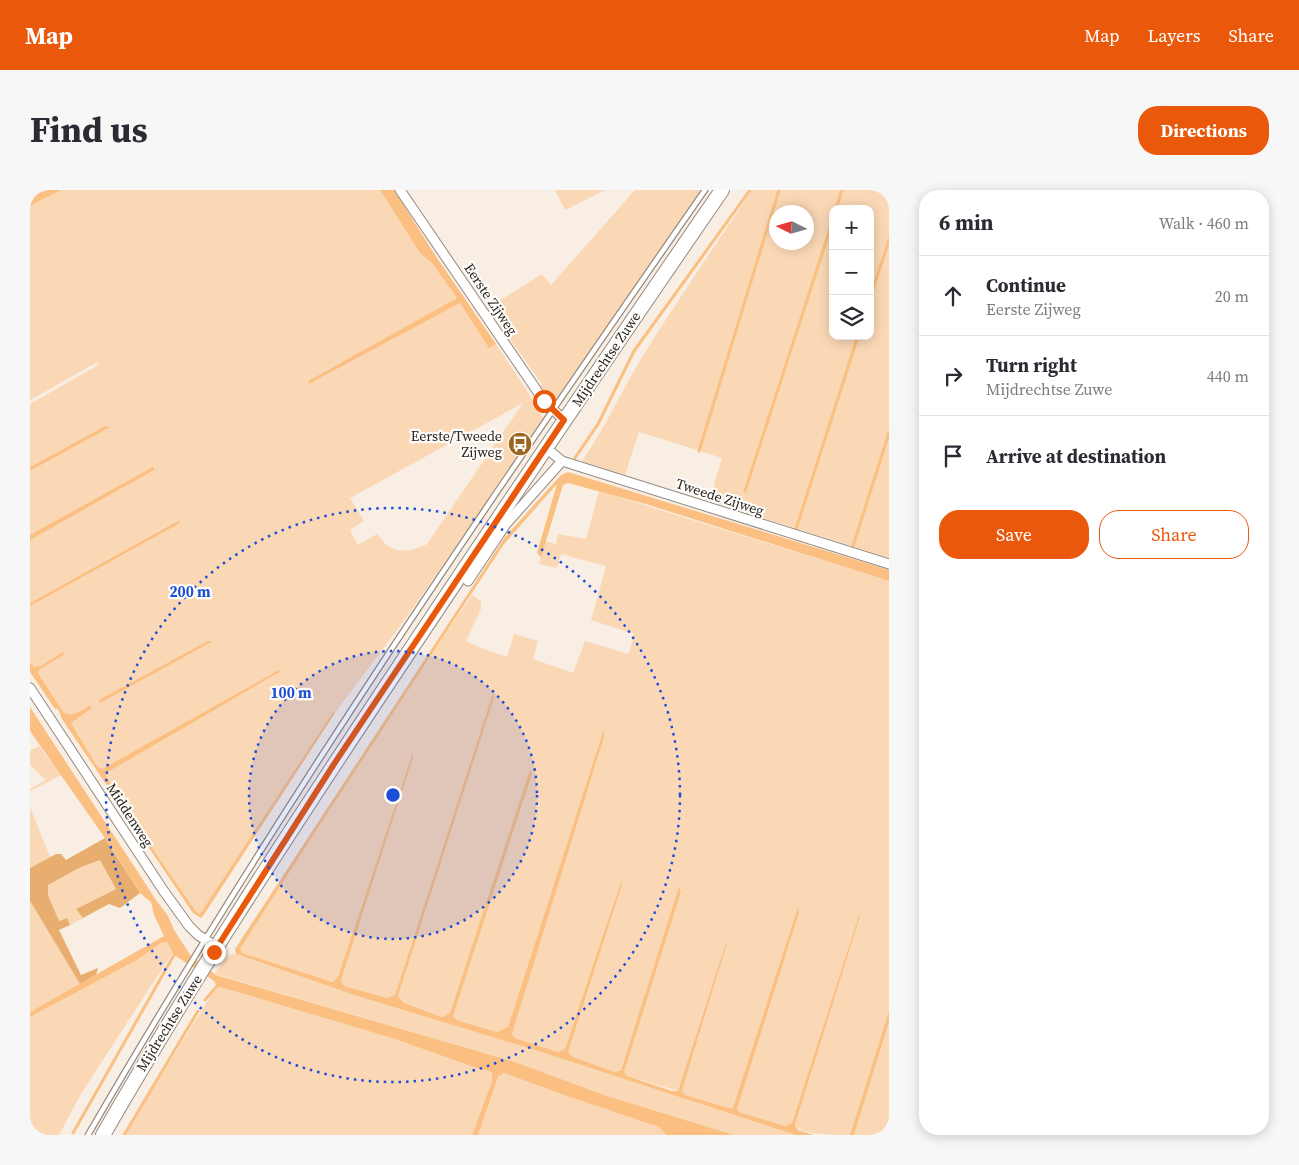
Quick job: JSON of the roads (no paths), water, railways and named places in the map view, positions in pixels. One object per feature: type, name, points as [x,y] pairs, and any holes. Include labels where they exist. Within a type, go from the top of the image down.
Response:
[{"type":"main road","name":"Mijdrechtse Zuwe","points":[[103,1135],[191,975],[206,964],[211,943],[336,761],[564,420],[722,190]]},
{"type":"street","name":"Eerste Zijweg","points":[[400,190],[544,401],[564,420]]},
{"type":"street","name":"Tweede Zijweg","points":[[546,448],[562,461],[889,564]]},
{"type":"street","points":[[468,581],[506,524],[562,461]]},
{"type":"street","name":"Middenweg","points":[[30,688],[163,890],[189,926],[211,943]]},
{"type":"lane","name":"Mijdrechtse Zuwe","points":[[88,1135],[191,975],[197,953],[211,943],[345,718],[705,190]]},
{"type":"waterway","points":[[575,458],[598,424],[634,351],[750,190]]},
{"type":"waterway","points":[[699,451],[779,190]]},
{"type":"waterway","points":[[837,205],[842,190]]},
{"type":"waterway","points":[[745,491],[829,232]]},
{"type":"waterway","points":[[871,295],[889,240]]},
{"type":"waterway","points":[[796,529],[857,340]]},
{"type":"waterway","points":[[853,546],[889,433]]},
{"type":"waterway","points":[[73,1133],[174,955]]},
{"type":"waterway","points":[[205,1000],[217,986]]},
{"type":"waterway","points":[[124,1135],[198,1011]]},
{"type":"place","name":"Eerste/Tweede Zijweg","points":[[520,444]]}]
